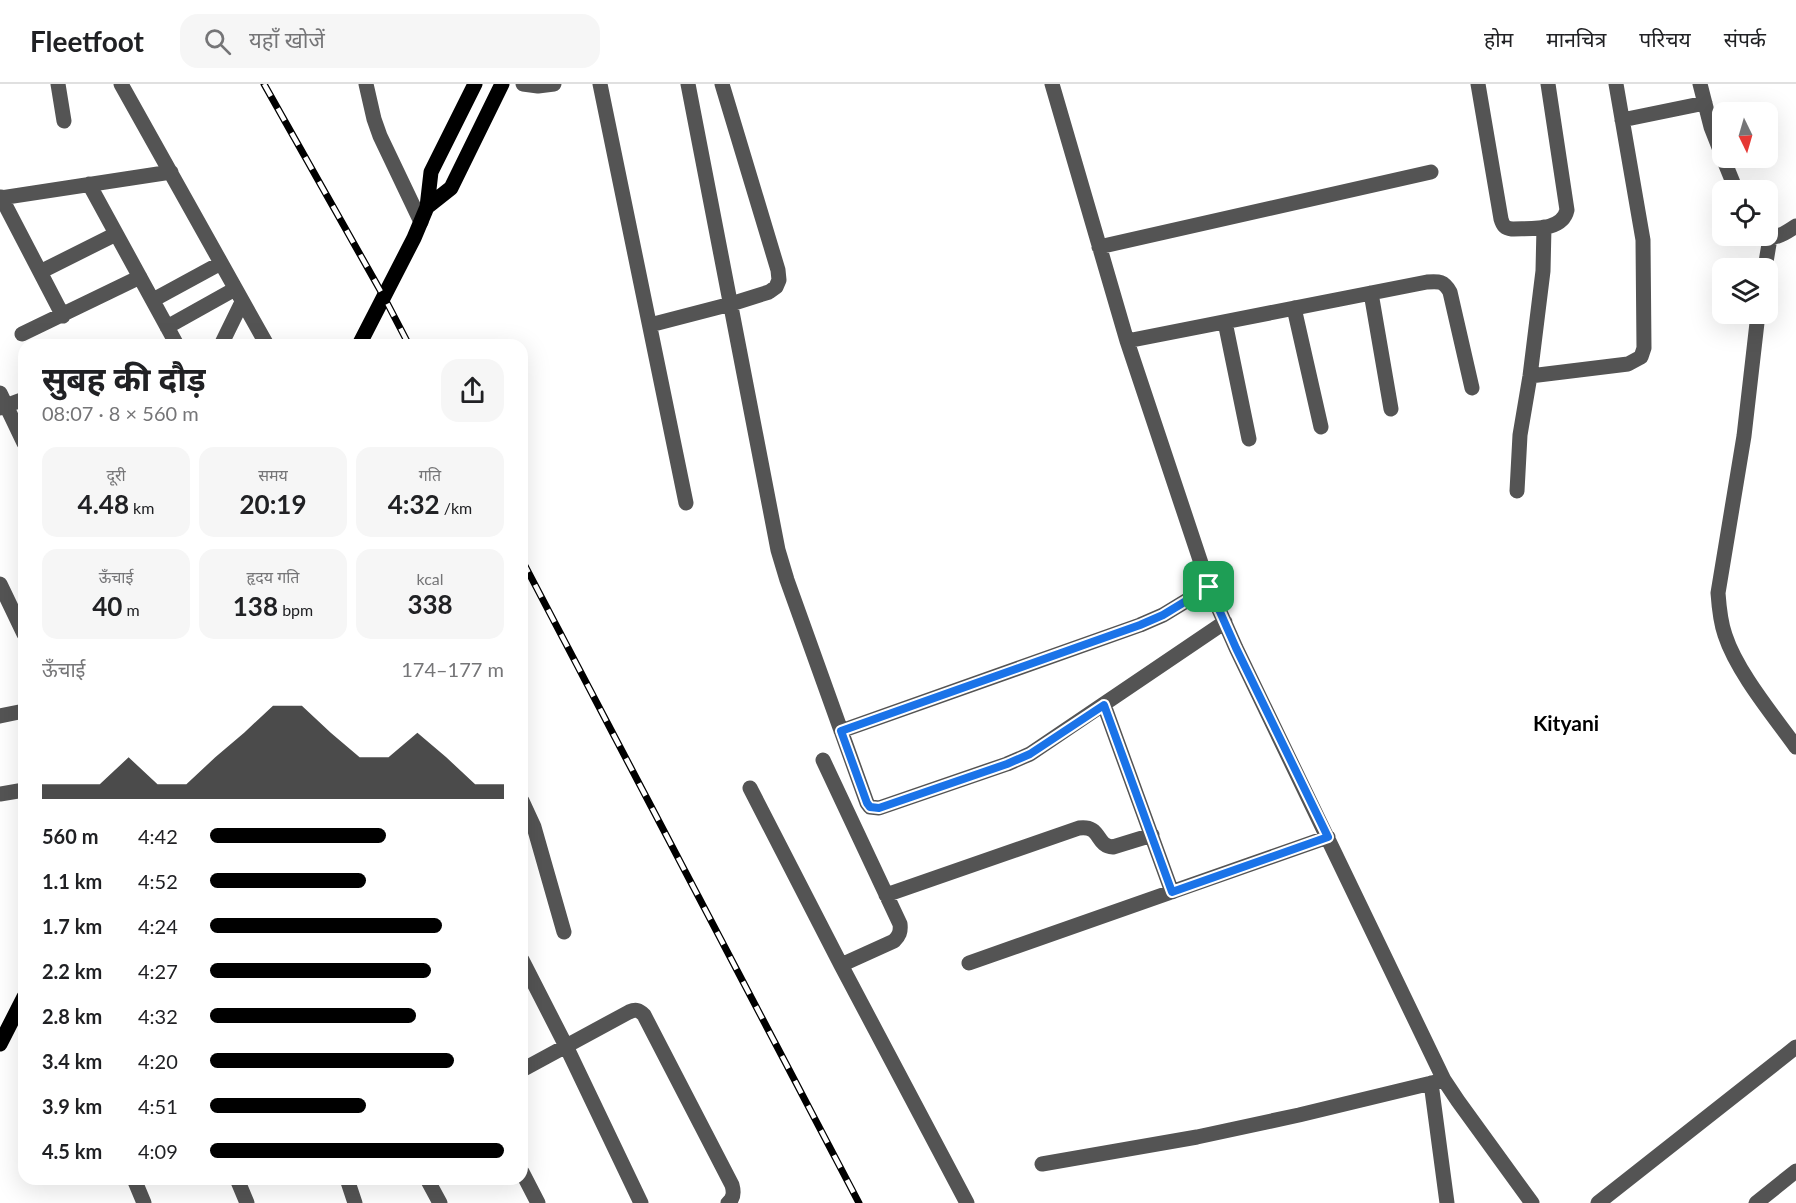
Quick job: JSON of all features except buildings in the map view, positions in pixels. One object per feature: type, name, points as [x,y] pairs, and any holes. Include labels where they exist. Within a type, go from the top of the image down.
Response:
[{"type":"main road","points":[[362,339],[424,215],[431,172],[475,84]]},
{"type":"main road","points":[[424,215],[452,188],[502,84]]},
{"type":"main road","points":[[0,1044],[18,1013]]},
{"type":"street","points":[[58,84],[64,121]]},
{"type":"street","points":[[121,84],[264,339]]},
{"type":"street","points":[[366,84],[380,136],[424,215]]},
{"type":"street","points":[[523,84],[538,86],[554,84]]},
{"type":"street","points":[[600,84],[686,503]]},
{"type":"street","points":[[688,84],[778,550],[870,807],[879,808],[1030,754],[1225,622]]},
{"type":"street","points":[[650,325],[769,292],[776,287],[779,280],[778,270],[722,84]]},
{"type":"street","points":[[1052,84],[1127,341],[1209,587],[1328,837],[1437,1081],[1447,1203]]},
{"type":"street","points":[[1478,84],[1503,225],[1512,229],[1556,225],[1563,220],[1568,210],[1548,84]]},
{"type":"street","points":[[1530,376],[1628,364],[1641,357],[1644,348],[1642,240],[1616,84]]},
{"type":"street","points":[[1700,84],[1712,129]]},
{"type":"street","points":[[1622,120],[1705,103]]},
{"type":"street","points":[[63,316],[1,198],[171,172]]},
{"type":"street","points":[[1099,247],[1431,172]]},
{"type":"street","points":[[89,184],[174,339]]},
{"type":"street","points":[[1778,236],[1796,226]]},
{"type":"street","points":[[1517,491],[1520,435],[1543,271],[1544,227]]},
{"type":"street","points":[[40,272],[116,234]]},
{"type":"street","points":[[153,300],[221,263]]},
{"type":"street","points":[[22,334],[140,277]]},
{"type":"street","points":[[1127,341],[1441,281],[1446,284],[1450,292],[1472,388]]},
{"type":"street","points":[[1371,293],[1391,408]]},
{"type":"street","points":[[167,327],[239,295]]},
{"type":"street","points":[[223,339],[239,295]]},
{"type":"street","points":[[1294,308],[1321,427]]},
{"type":"street","points":[[1225,322],[1249,439]]},
{"type":"street","points":[[1757,324],[1743,436],[1718,593],[1720,619],[1733,654],[1796,747]]},
{"type":"street","points":[[18,400],[2,402],[18,432]]},
{"type":"street","points":[[0,584],[18,622]]},
{"type":"street","points":[[841,731],[1140,625],[1163,615],[1209,587]]},
{"type":"street","points":[[1104,705],[1172,892]]},
{"type":"street","points":[[0,716],[18,712]]},
{"type":"street","points":[[823,760],[900,924],[901,931],[894,941],[841,965]]},
{"type":"street","points":[[750,788],[967,1203]]},
{"type":"street","points":[[0,794],[18,791]]},
{"type":"street","points":[[528,825],[564,932]]},
{"type":"street","points":[[886,895],[1079,828],[1093,829],[1103,843],[1113,847],[1152,835]]},
{"type":"street","points":[[969,963],[1328,837]]},
{"type":"street","points":[[528,972],[641,1203]]},
{"type":"street","points":[[528,1067],[629,1012],[639,1011],[644,1015],[732,1185],[733,1198],[728,1203]]},
{"type":"street","points":[[1598,1203],[1796,1047]]},
{"type":"street","points":[[1042,1164],[1197,1137],[1437,1081]]},
{"type":"street","points":[[1437,1081],[1458,1101],[1532,1203]]},
{"type":"street","points":[[1756,1203],[1796,1171]]},
{"type":"street","points":[[528,1184],[538,1203]]},
{"type":"street","points":[[136,1185],[144,1203]]},
{"type":"street","points":[[240,1185],[247,1203]]},
{"type":"street","points":[[349,1185],[355,1203]]},
{"type":"street","points":[[430,1185],[440,1203]]},
{"type":"railway","points":[[264,84],[406,339]]},
{"type":"railway","points":[[528,571],[859,1203]]},
{"type":"district","name":"Kityani","points":[[1566,722]]},
{"type":"route","points":[[1209,587],[1236,648],[1328,837],[1172,892],[1104,705],[1030,754],[1007,764],[879,808],[870,807],[867,803],[841,731],[1140,625],[1163,615],[1209,587]]}]
